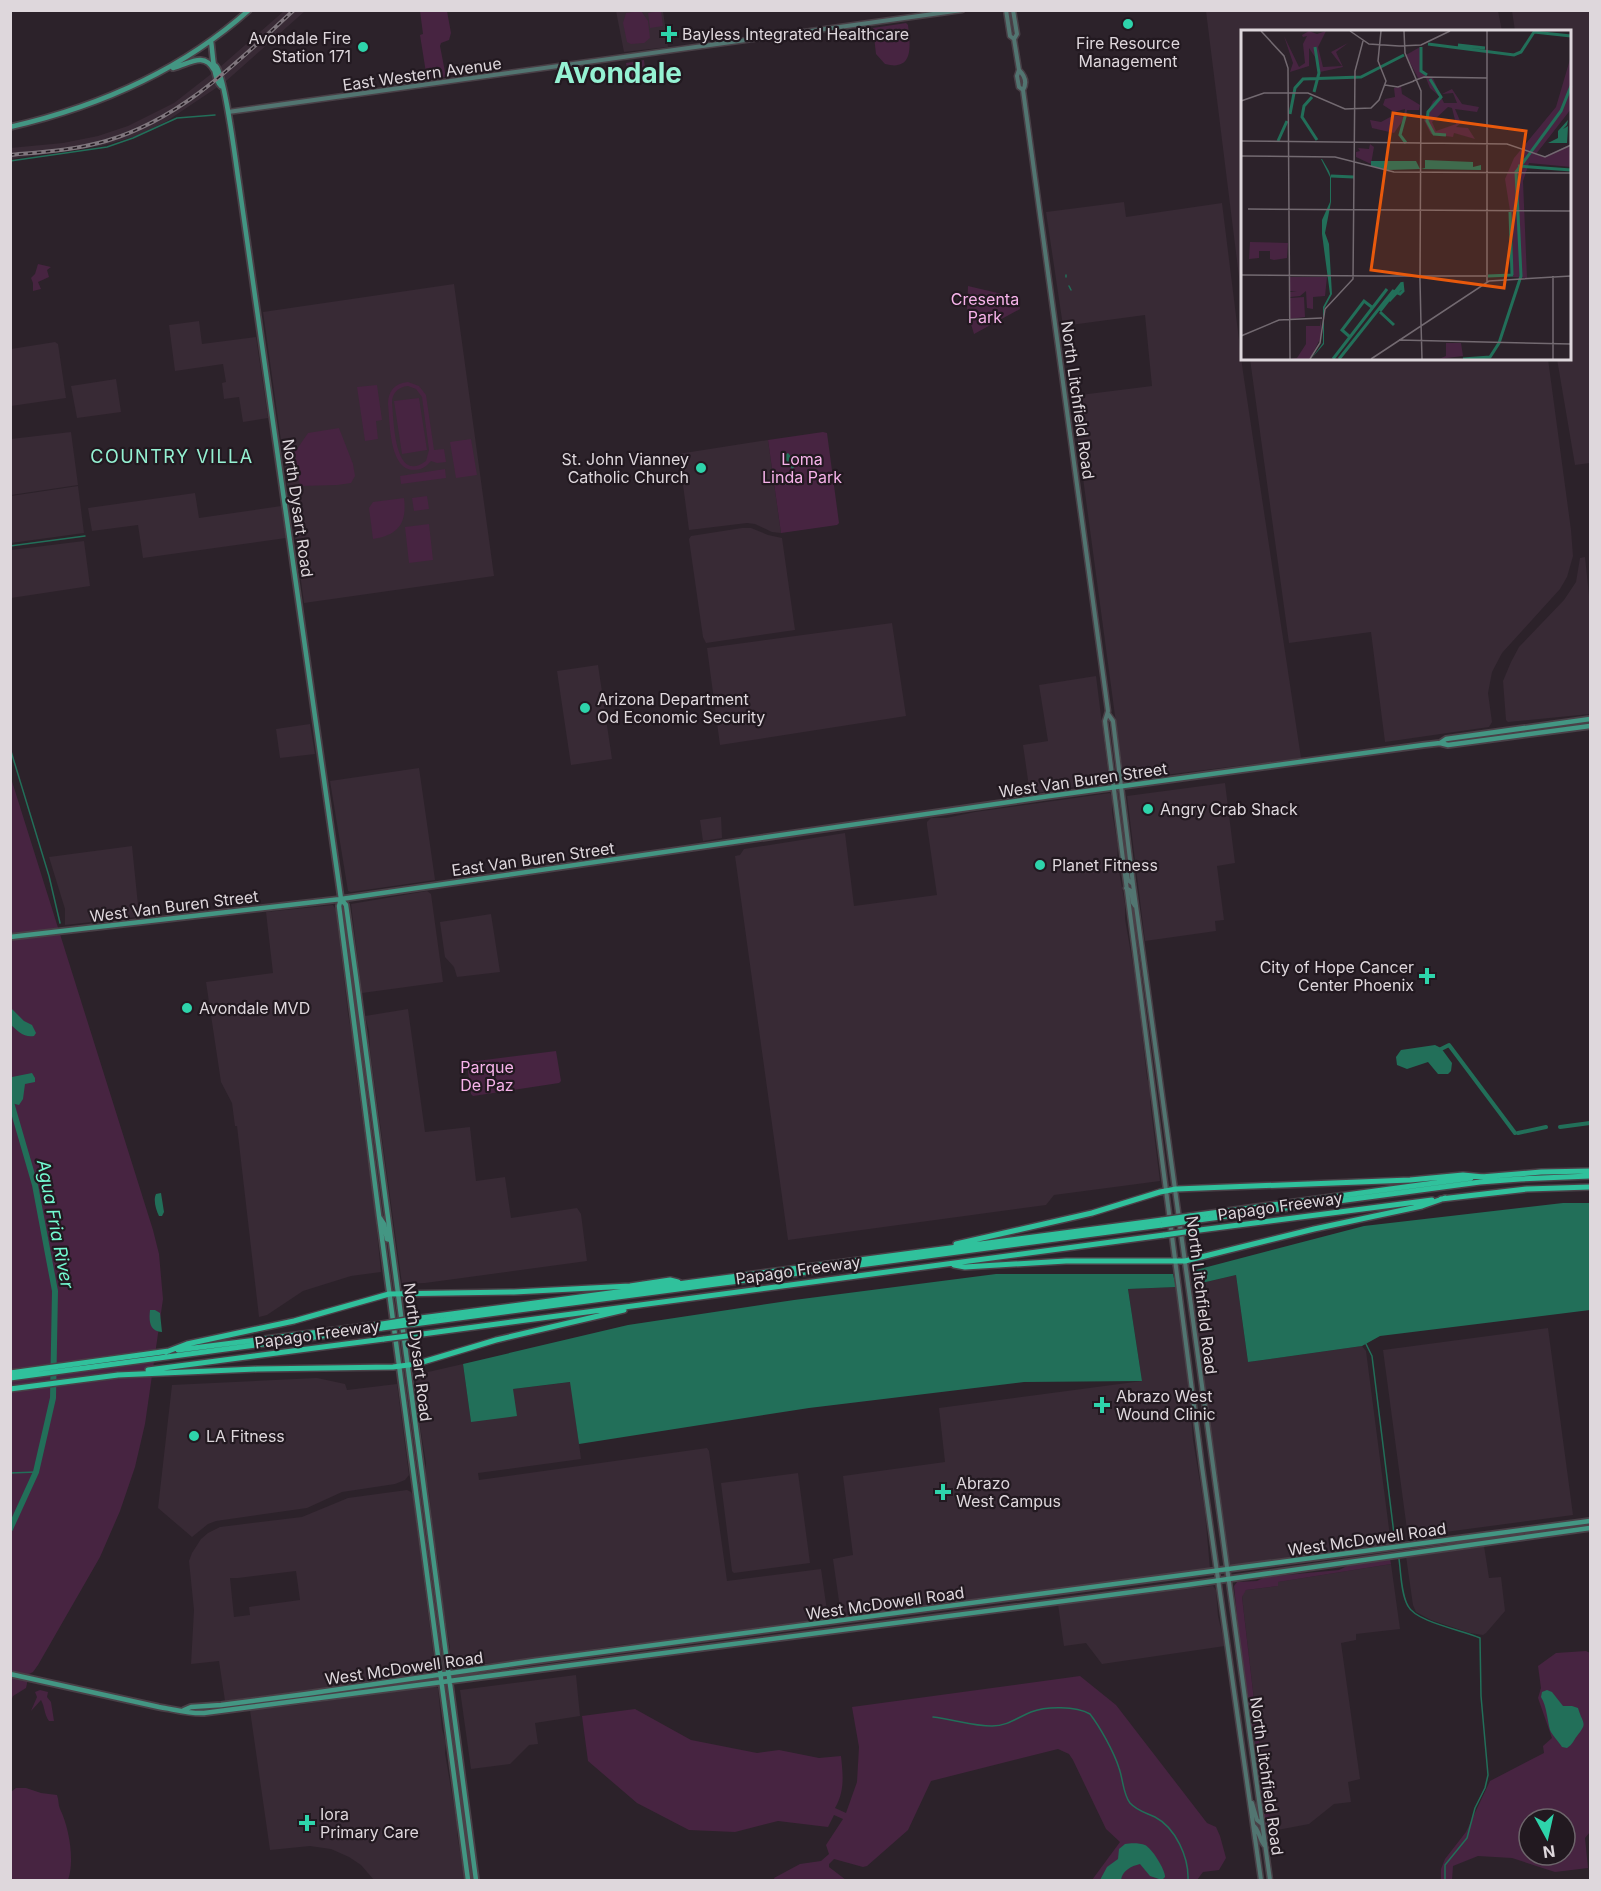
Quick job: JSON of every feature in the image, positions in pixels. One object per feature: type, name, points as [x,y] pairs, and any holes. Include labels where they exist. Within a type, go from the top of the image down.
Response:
[{"type":"highway","name":"Papago Freeway","points":[[10,1372],[166,1355],[684,1283],[1162,1222],[1484,1177],[1541,1172],[1590,1172]]},
{"type":"highway","points":[[938,1249],[1092,1213],[1166,1190],[1372,1182],[1463,1175],[1484,1177]]},
{"type":"highway","points":[[1373,1194],[1510,1179],[1590,1176]]},
{"type":"highway","name":"Papago Freeway","points":[[10,1389],[163,1371],[384,1339],[1349,1210],[1527,1189],[1590,1187]]},
{"type":"highway","points":[[947,1264],[965,1266],[1066,1261],[1176,1263],[1351,1220],[1422,1206],[1444,1198]]},
{"type":"highway","points":[[413,1322],[1162,1222]]},
{"type":"highway","points":[[10,1377],[166,1355],[187,1344],[321,1315],[389,1294],[514,1292],[630,1286],[670,1280],[684,1283]]},
{"type":"highway","points":[[163,1371],[409,1365],[496,1340],[615,1313],[638,1305]]},
{"type":"main road","points":[[10,127],[86,104],[167,69],[211,41],[249,10]]},
{"type":"main road","name":"East Western Avenue","points":[[228,112],[962,10]]},
{"type":"main road","name":"North Litchfield Road","points":[[1006,10],[1010,36],[1014,39],[1019,70],[1026,86],[1023,90],[1108,713],[1113,721],[1133,884],[1270,1881]]},
{"type":"main road","name":"North Litchfield Road","points":[[1013,10],[1017,34],[1014,39]]},
{"type":"main road","name":"North Dysart Road","points":[[211,41],[218,83],[221,86],[228,112],[341,899],[339,906],[378,1216],[468,1881]]},
{"type":"main road","points":[[167,69],[199,58],[215,68]]},
{"type":"main road","name":"North Litchfield Road","points":[[1108,713],[1105,721],[1122,862],[1216,1572],[1242,1737],[1261,1881]]},
{"type":"main road","name":"West Van Buren Street","points":[[1440,743],[1446,739],[1590,719]]},
{"type":"main road","name":"West Van Buren Street","points":[[729,843],[1121,786],[1440,743],[1448,745],[1590,726]]},
{"type":"main road","points":[[1503,731],[1503,738]]},
{"type":"main road","name":"East Van Buren Street","points":[[341,899],[729,843]]},
{"type":"main road","points":[[1122,862],[1126,867],[1128,880],[1133,884]]},
{"type":"main road","points":[[1126,888],[1131,891],[1132,903],[1136,906]]},
{"type":"main road","name":"North Dysart Road","points":[[341,899],[346,905],[349,925],[400,1293],[447,1674],[476,1881]]},
{"type":"main road","name":"West Van Buren Street","points":[[10,937],[341,899]]},
{"type":"main road","points":[[378,1216],[384,1224],[387,1239],[391,1240]]},
{"type":"main road","name":"West McDowell Road","points":[[10,1674],[165,1708],[184,1710],[191,1707],[307,1697],[374,1688],[440,1678],[447,1674],[640,1647],[1590,1521]]},
{"type":"main road","points":[[1556,1526],[1557,1533]]},
{"type":"main road","name":"West McDowell Road","points":[[440,1678],[448,1680],[1112,1595],[1590,1528]]},
{"type":"main road","points":[[1481,1535],[1483,1543]]},
{"type":"main road","points":[[1411,1545],[1412,1553]]},
{"type":"main road","points":[[1110,1586],[1112,1595]]},
{"type":"main road","points":[[640,1647],[641,1656]]},
{"type":"main road","points":[[1242,1737],[1250,1736]]},
{"type":"main road","points":[[1250,1800],[1255,1807],[1257,1820],[1262,1824]]},
{"type":"main road","points":[[1254,1826],[1265,1846]]},
{"type":"shaded area","points":[[284,11],[305,11],[225,82],[167,121],[137,136],[101,146],[11,159],[10,148],[63,143],[98,136],[128,126],[174,103],[220,67]]},
{"type":"shaded area","points":[[616,11],[663,11],[668,47],[624,52]]},
{"type":"shaded area","points":[[1206,11],[1498,11],[1502,30],[1241,30],[1241,293]]},
{"type":"shaded area","points":[[1512,11],[1590,11],[1590,463],[1575,465],[1557,360],[1571,360],[1571,30],[1515,30]]},
{"type":"shaded area","points":[[1124,202],[1126,217],[1222,203],[1241,360],[1301,758],[1165,775],[1130,778],[1123,775],[1072,396],[1152,386],[1145,315],[1063,326],[1046,212]]},
{"type":"shaded area","points":[[454,284],[494,576],[304,603],[295,524],[289,498],[263,312]]},
{"type":"shaded area","points":[[199,321],[202,344],[256,337],[268,418],[243,422],[239,397],[224,399],[222,383],[226,382],[223,364],[175,371],[169,325]]},
{"type":"shaded area","points":[[55,342],[58,344],[66,398],[11,406],[11,349]]},
{"type":"shaded area","points":[[1250,360],[1548,360],[1573,556],[1567,577],[1560,589],[1502,653],[1492,672],[1488,693],[1492,722],[1489,727],[1385,742],[1371,632],[1289,643]]},
{"type":"shaded area","points":[[116,379],[121,412],[77,418],[71,386]]},
{"type":"shaded area","points":[[71,432],[78,485],[11,495],[11,439]]},
{"type":"shaded area","points":[[768,440],[781,533],[747,523],[689,530],[678,454]]},
{"type":"shaded area","points":[[788,453],[792,458],[796,455],[801,462],[792,469],[783,456]]},
{"type":"shaded area","points":[[78,486],[84,533],[11,543],[11,496]]},
{"type":"shaded area","points":[[195,493],[199,518],[281,506],[286,538],[143,558],[138,525],[92,531],[88,508]]},
{"type":"shaded area","points":[[751,528],[782,538],[795,630],[706,643],[703,637],[689,539],[691,536]]},
{"type":"shaded area","points":[[84,541],[90,586],[11,598],[11,550]]},
{"type":"shaded area","points":[[1585,557],[1590,605],[1590,714],[1508,722],[1503,681],[1511,662],[1519,647],[1564,600],[1576,582],[1580,558]]},
{"type":"shaded area","points":[[892,623],[906,716],[720,745],[707,648]]},
{"type":"shaded area","points":[[598,665],[612,759],[571,765],[557,671]]},
{"type":"shaded area","points":[[1096,676],[1109,780],[1030,794],[1023,745],[1048,741],[1039,685]]},
{"type":"shaded area","points":[[310,724],[315,754],[280,758],[276,729]]},
{"type":"shaded area","points":[[419,768],[435,880],[348,891],[330,781]]},
{"type":"shaded area","points":[[1225,783],[1235,863],[1217,866],[1224,920],[1215,921],[1216,931],[1145,941],[1127,796]]},
{"type":"shaded area","points":[[1110,793],[1125,919],[1136,982],[1147,1078],[1151,1090],[1150,1102],[1160,1181],[1054,1195],[1046,1205],[788,1240],[735,856],[740,855],[744,849],[845,833],[854,906],[937,895],[927,825],[931,818],[946,818]]},
{"type":"shaded area","points":[[721,817],[722,838],[703,841],[700,820]]},
{"type":"shaded area","points":[[132,846],[139,915],[65,925],[65,909],[49,857]]},
{"type":"shaded area","points":[[427,891],[431,894],[443,982],[362,993],[351,904]]},
{"type":"shaded area","points":[[333,905],[336,910],[355,1054],[381,1272],[351,1276],[303,1291],[267,1315],[259,1317],[237,1126],[235,1126],[232,1103],[221,1082],[206,982],[273,973],[266,912]]},
{"type":"shaded area","points":[[491,914],[500,972],[457,977],[454,967],[445,957],[440,922]]},
{"type":"shaded area","points":[[11,1008],[24,1021],[32,1025],[36,1033],[34,1036],[24,1035],[11,1025]]},
{"type":"shaded area","points":[[408,1009],[425,1132],[470,1127],[476,1181],[505,1177],[511,1218],[577,1208],[581,1214],[587,1261],[425,1283],[402,1284],[369,1031],[365,1016]]},
{"type":"shaded area","points":[[1435,1045],[1441,1048],[1452,1063],[1448,1074],[1438,1074],[1428,1062],[1407,1069],[1397,1065],[1396,1057],[1401,1050]]},
{"type":"shaded area","points":[[32,1073],[35,1082],[25,1084],[23,1099],[19,1105],[11,1103],[12,1077]]},
{"type":"shaded area","points":[[161,1193],[164,1212],[162,1216],[159,1216],[155,1199],[156,1194]]},
{"type":"shaded area","points":[[1563,1203],[1590,1203],[1590,1310],[1380,1336],[1362,1346],[1248,1362],[1236,1275],[1193,1285],[1192,1271],[1364,1226]]},
{"type":"shaded area","points":[[996,1274],[1173,1274],[1176,1287],[1128,1289],[1142,1381],[1024,1382],[809,1408],[579,1444],[570,1382],[513,1389],[517,1416],[471,1422],[463,1364],[628,1325],[794,1300]]},
{"type":"shaded area","points":[[1236,1275],[1248,1362],[1362,1346],[1366,1351],[1391,1544],[1269,1562],[1232,1565],[1228,1563],[1218,1476],[1200,1357],[1193,1285]]},
{"type":"shaded area","points":[[1176,1287],[1188,1378],[1193,1440],[1205,1512],[1210,1569],[892,1612],[841,1615],[833,1559],[853,1555],[843,1476],[945,1462],[939,1408],[1142,1381],[1128,1289]]},
{"type":"shaded area","points":[[150,1310],[160,1313],[162,1332],[152,1328]]},
{"type":"shaded area","points":[[1548,1328],[1573,1515],[1408,1537],[1383,1350]]},
{"type":"shaded area","points":[[463,1364],[471,1421],[513,1389],[571,1382],[581,1459],[478,1473],[479,1480],[707,1448],[727,1581],[821,1569],[828,1618],[825,1621],[620,1645],[508,1662],[452,1666],[449,1662],[450,1648],[425,1476],[426,1463],[415,1375]]},
{"type":"shaded area","points":[[317,1378],[345,1384],[347,1390],[397,1384],[409,1475],[405,1480],[395,1484],[342,1492],[307,1508],[216,1521],[208,1524],[192,1537],[158,1508],[172,1385]]},
{"type":"shaded area","points":[[798,1473],[810,1563],[734,1573],[721,1483]]},
{"type":"shaded area","points":[[407,1490],[413,1496],[435,1667],[432,1674],[225,1701],[219,1661],[191,1664],[194,1610],[189,1561],[192,1553],[201,1539],[220,1527],[302,1517],[348,1498]],"holes":[[[296,1571],[300,1600],[249,1607],[250,1615],[234,1617],[230,1578]]]},
{"type":"shaded area","points":[[1484,1546],[1489,1578],[1501,1577],[1505,1611],[1486,1633],[1483,1635],[1470,1633],[1431,1620],[1416,1612],[1406,1556]]},
{"type":"shaded area","points":[[1391,1564],[1400,1629],[1356,1634],[1356,1640],[1341,1643],[1360,1779],[1348,1782],[1351,1802],[1334,1804],[1309,1824],[1272,1831],[1257,1726],[1243,1593],[1246,1590],[1277,1586],[1277,1582]]},
{"type":"shaded area","points":[[1213,1586],[1216,1590],[1218,1616],[1225,1646],[1102,1664],[1086,1643],[1064,1646],[1058,1604]]},
{"type":"shaded area","points":[[576,1675],[580,1716],[535,1723],[538,1744],[529,1745],[510,1764],[471,1769],[460,1690]]},
{"type":"shaded area","points":[[433,1685],[438,1688],[442,1729],[446,1743],[445,1753],[465,1880],[374,1880],[361,1865],[331,1849],[310,1846],[270,1850],[250,1710]]},
{"type":"shaded area","points":[[1547,1690],[1552,1692],[1563,1706],[1578,1708],[1583,1721],[1582,1728],[1567,1748],[1562,1747],[1550,1730],[1541,1697],[1542,1692]]},
{"type":"shaded area","points":[[1125,1844],[1141,1844],[1148,1847],[1161,1865],[1165,1877],[1162,1880],[1150,1876],[1140,1864],[1128,1869],[1121,1880],[1100,1880],[1107,1867],[1118,1859],[1119,1849]]},
{"type":"green space","points":[[420,11],[447,11],[451,33],[449,40],[441,43],[440,46],[446,77],[427,79],[420,35],[423,34]]},
{"type":"green space","points":[[641,11],[648,21],[650,38],[644,43],[631,44],[627,42],[623,23],[626,13]]},
{"type":"green space","points":[[661,11],[663,26],[650,28],[648,13]]},
{"type":"green space","points":[[906,23],[908,25],[909,55],[902,64],[885,64],[876,54],[873,28]]},
{"type":"green space","points":[[644,60],[646,77],[629,79],[626,63]]},
{"type":"green space","points":[[38,264],[51,267],[47,270],[49,277],[38,282],[41,289],[33,291],[31,278]]},
{"type":"green space","name":"Cresenta Park","points":[[968,286],[1019,298],[1020,309],[974,334],[967,311]]},
{"type":"green space","points":[[408,382],[419,386],[426,395],[434,450],[444,449],[446,462],[431,461],[423,468],[414,470],[406,468],[395,454],[392,444],[389,395],[393,388]],"holes":[[[408,386],[416,389],[422,397],[429,450],[426,461],[415,466],[407,464],[402,458],[395,435],[392,403],[394,393],[399,389]]]},
{"type":"green space","points":[[377,385],[382,420],[376,421],[378,439],[365,441],[357,387]]},
{"type":"green space","points":[[419,398],[427,450],[402,454],[394,401]]},
{"type":"green space","points":[[339,428],[353,464],[355,476],[351,483],[300,486],[295,452],[308,433]]},
{"type":"green space","name":"Loma Linda Park","points":[[827,433],[839,523],[781,533],[768,440]]},
{"type":"green space","points":[[471,439],[477,475],[456,478],[450,442]]},
{"type":"green space","points":[[445,469],[446,478],[401,484],[400,476]]},
{"type":"green space","points":[[427,496],[429,509],[414,511],[412,498]]},
{"type":"green space","points":[[404,498],[404,514],[399,526],[389,534],[373,539],[369,508],[373,502]]},
{"type":"green space","points":[[429,524],[433,560],[409,563],[405,527]]},
{"type":"green space","points":[[10,775],[153,1230],[159,1254],[163,1299],[145,1424],[135,1467],[120,1511],[100,1557],[38,1665],[29,1674],[26,1688],[13,1696],[11,1701]]},
{"type":"green space","name":"Parque De Paz","points":[[556,1051],[561,1081],[559,1083],[473,1096],[471,1094],[467,1064],[469,1062]]},
{"type":"green space","points":[[1390,1559],[1391,1564],[1278,1582],[1278,1586],[1246,1590],[1242,1597],[1272,1831],[1266,1833],[1234,1586],[1237,1582],[1257,1581],[1265,1577],[1339,1570],[1351,1564]]},
{"type":"green space","points":[[1586,1651],[1590,1653],[1590,1832],[1585,1838],[1588,1868],[1555,1872],[1540,1867],[1577,1867],[1577,1807],[1517,1807],[1517,1860],[1478,1856],[1453,1866],[1452,1880],[1441,1880],[1441,1869],[1445,1859],[1466,1832],[1490,1781],[1544,1753],[1543,1746],[1552,1738],[1538,1698],[1541,1688],[1538,1666],[1556,1653]]},
{"type":"green space","points":[[1080,1676],[1116,1705],[1207,1823],[1216,1827],[1226,1858],[1219,1870],[1203,1872],[1197,1880],[1092,1880],[1120,1842],[1106,1829],[1069,1754],[1058,1749],[931,1781],[908,1830],[867,1866],[863,1867],[834,1859],[829,1864],[829,1867],[846,1880],[775,1880],[774,1878],[800,1864],[821,1861],[829,1854],[826,1845],[843,1819],[834,1815],[828,1827],[778,1821],[735,1832],[689,1830],[637,1803],[588,1761],[582,1716],[635,1709],[691,1740],[757,1753],[779,1750],[819,1758],[841,1756],[842,1789],[835,1808],[846,1813],[857,1782],[859,1747],[852,1707]]},
{"type":"green space","points":[[40,1690],[48,1692],[47,1697],[51,1702],[54,1721],[49,1721],[41,1700],[31,1711],[37,1697],[35,1692]]},
{"type":"green space","points":[[16,1788],[57,1795],[70,1844],[71,1863],[68,1880],[11,1880],[11,1792]]},
{"type":"waterway","points":[[10,161],[107,147],[177,118],[215,115]]},
{"type":"waterway","points":[[1069,286],[1071,290]]},
{"type":"waterway","points":[[10,546],[85,536]]},
{"type":"waterway","points":[[10,748],[49,876],[60,923]]},
{"type":"waterway","points":[[1441,1049],[1449,1045],[1515,1133]]},
{"type":"waterway","name":"Agua Fria River","points":[[10,1099],[35,1185],[55,1291],[53,1398],[36,1472],[10,1529]]},
{"type":"waterway","points":[[1560,1127],[1590,1123]]},
{"type":"waterway","points":[[1518,1133],[1546,1127]]},
{"type":"waterway","points":[[1365,1342],[1372,1356],[1395,1542]]},
{"type":"waterway","points":[[10,1473],[36,1472]]},
{"type":"waterway","points":[[1399,1559],[1404,1596],[1413,1612],[1430,1621],[1480,1638],[1481,1696],[1488,1775],[1485,1788],[1475,1808],[1467,1838],[1445,1865],[1445,1880]]},
{"type":"waterway","points":[[933,1717],[992,1726],[1003,1725],[1031,1712],[1045,1709],[1069,1708],[1090,1714],[1114,1755],[1130,1803],[1162,1822],[1180,1844],[1184,1853],[1188,1880]]},
{"type":"railway","points":[[10,155],[94,144],[134,131],[160,118],[208,86],[294,10]]},
{"type":"place","name":"Fire Resource Management","points":[[1128,24]]},
{"type":"place","name":"Bayless Integrated Healthcare","points":[[669,34]]},
{"type":"place","name":"Avondale Fire Station 171","points":[[363,47]]},
{"type":"place","name":"St. John Vianney Catholic Church","points":[[701,468]]},
{"type":"place","name":"Arizona Department Od Economic Security","points":[[585,708]]},
{"type":"place","name":"Angry Crab Shack","points":[[1148,809]]},
{"type":"place","name":"Planet Fitness","points":[[1040,865]]},
{"type":"place","name":"City of Hope Cancer Center Phoenix","points":[[1427,976]]},
{"type":"place","name":"Avondale MVD","points":[[187,1008]]},
{"type":"place","name":"Abrazo West Wound Clinic","points":[[1102,1405]]},
{"type":"place","name":"LA Fitness","points":[[194,1436]]},
{"type":"place","name":"Abrazo West Campus","points":[[943,1492]]},
{"type":"place","name":"Iora Primary Care","points":[[307,1823]]},
{"type":"district","name":"Avondale","points":[[618,73]]},
{"type":"district","name":"COUNTRY VILLA","points":[[172,457]]}]
